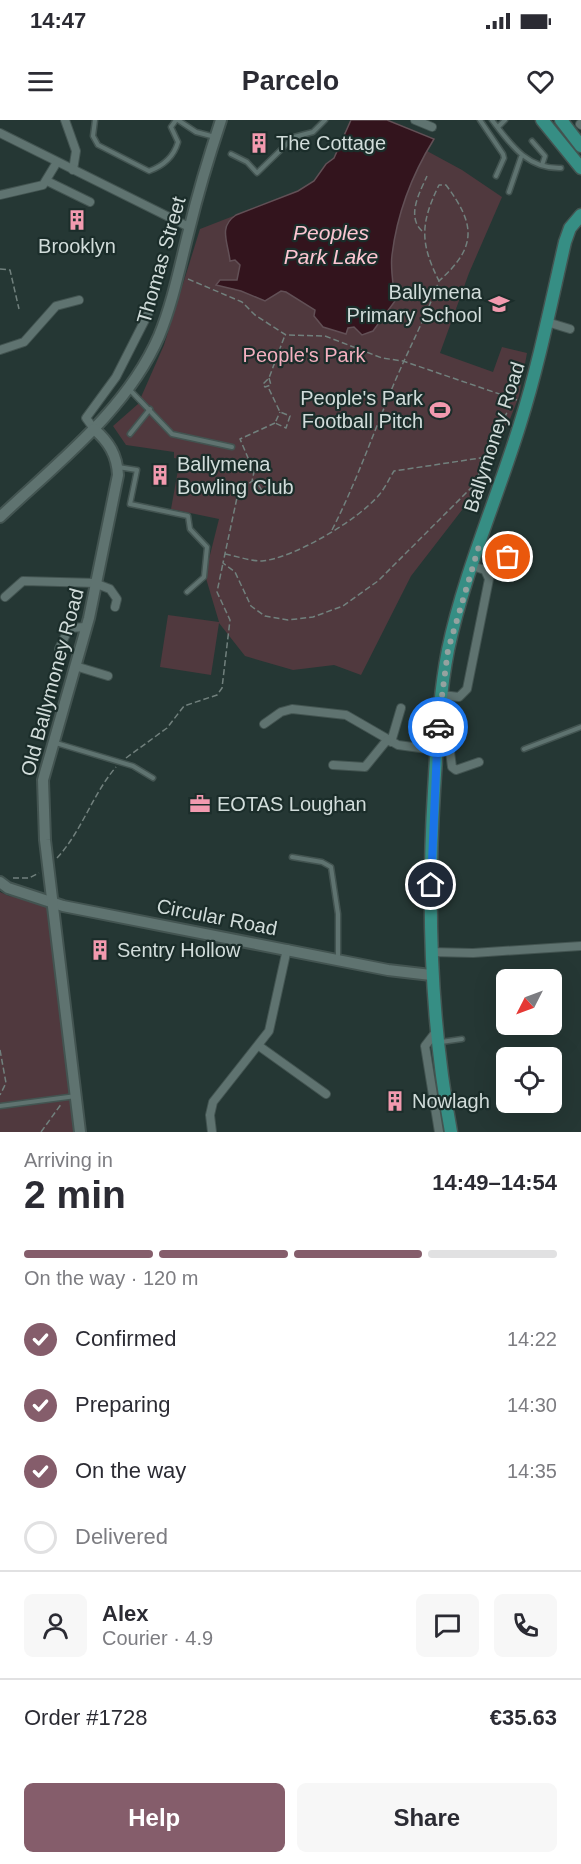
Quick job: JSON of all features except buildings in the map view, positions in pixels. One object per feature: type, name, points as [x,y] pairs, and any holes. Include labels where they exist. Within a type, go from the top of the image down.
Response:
[{"type":"main road","points":[[542,120],[581,168]]},
{"type":"main road","points":[[561,120],[581,146]]},
{"type":"main road","name":"Ballymoney Road","points":[[451,1132],[436,1038],[430,975],[431,840],[436,751],[448,650],[472,566],[526,403],[565,242],[570,228],[580,217]]},
{"type":"street","points":[[67,120],[76,151],[74,170]]},
{"type":"street","name":"Thomas Street","points":[[0,517],[94,429],[128,388],[159,336],[221,120]]},
{"type":"street","points":[[415,120],[432,127]]},
{"type":"street","points":[[0,133],[189,227]]},
{"type":"street","points":[[0,195],[41,186],[47,181],[57,162]]},
{"type":"street","points":[[47,181],[90,202]]},
{"type":"street","points":[[0,350],[24,342],[56,306],[79,300]]},
{"type":"street","points":[[118,466],[111,447],[86,418],[116,377],[148,314]]},
{"type":"street","points":[[547,321],[570,329]]},
{"type":"street","name":"Old Ballymoney Road","points":[[80,1132],[71,1097],[42,794],[53,742],[97,583],[118,466]]},
{"type":"street","points":[[442,695],[456,697],[463,694],[471,670],[489,579],[485,570],[472,566]]},
{"type":"street","points":[[5,597],[23,581],[97,583],[114,593],[117,599],[115,607]]},
{"type":"street","points":[[59,649],[69,628],[86,627]]},
{"type":"street","points":[[75,666],[108,676]]},
{"type":"street","points":[[333,765],[365,767],[389,741],[401,708]]},
{"type":"street","points":[[264,724],[281,712],[292,709],[346,715],[366,724],[389,741],[405,747],[450,752],[452,767],[457,770],[479,762]]},
{"type":"street","name":"Circular Road","points":[[3,881],[18,891],[52,902],[338,960],[430,975]]},
{"type":"street","points":[[430,952],[473,953],[581,946]]},
{"type":"street","points":[[212,1132],[210,1115],[213,1102],[259,1046],[272,1025],[287,949]]},
{"type":"street","name":"Ballymoney Road","points":[[436,1038],[425,1046],[439,1132]]},
{"type":"street","points":[[259,1046],[326,1094]]},
{"type":"lane","points":[[95,120],[93,136],[98,145],[149,171],[161,167],[176,149],[178,142],[171,127],[177,120],[196,132],[216,137]]},
{"type":"lane","points":[[231,154],[247,162],[257,173],[294,137],[313,132],[325,120]]},
{"type":"lane","points":[[480,120],[504,154],[496,176]]},
{"type":"lane","points":[[492,120],[521,157],[542,165],[561,168]]},
{"type":"lane","points":[[498,127],[505,120]]},
{"type":"lane","points":[[532,141],[545,156],[542,165]]},
{"type":"lane","points":[[509,192],[521,157]]},
{"type":"lane","points":[[128,388],[172,434],[232,447]]},
{"type":"lane","points":[[130,434],[150,409]]},
{"type":"lane","points":[[118,466],[137,470],[130,504],[188,516],[190,529],[207,547],[204,577],[187,592]]},
{"type":"lane","points":[[508,557],[515,536]]},
{"type":"lane","points":[[479,546],[524,563]]},
{"type":"lane","points":[[524,748],[581,727]]},
{"type":"lane","points":[[53,742],[121,762],[153,778]]},
{"type":"lane","points":[[292,857],[322,862],[330,867],[338,914],[338,960]]},
{"type":"lane","points":[[436,1038],[462,1039]]},
{"type":"lane","points":[[0,1106],[71,1097]]},
{"type":"path","points":[[423,231],[416,223],[414,207],[427,176]]},
{"type":"path","points":[[332,530],[356,483],[404,361],[423,325],[439,281],[455,267],[467,250],[468,223],[446,185],[439,185],[428,208],[423,231],[428,259],[439,281]]},
{"type":"path","points":[[0,269],[10,270],[19,309]]},
{"type":"path","points":[[178,275],[242,302],[255,315],[285,335],[325,336],[382,358],[404,361],[526,403]]},
{"type":"path","points":[[275,423],[286,428],[290,416],[280,412],[269,388],[263,384],[269,378],[285,335]]},
{"type":"path","points":[[269,378],[272,381],[269,388]]},
{"type":"path","points":[[223,563],[236,572],[251,606],[265,616],[288,620],[313,617],[343,606],[378,581],[474,485],[513,399]]},
{"type":"path","points":[[3,881],[29,878],[48,867],[73,839],[97,792],[121,762],[166,728],[184,706],[217,695],[222,688],[230,621],[217,592],[238,493],[252,481],[254,472],[240,439],[275,423],[280,412]]},
{"type":"path","points":[[225,554],[258,561],[273,559],[318,541],[379,495],[394,471],[488,456]]},
{"type":"path","points":[[252,481],[256,481],[263,492]]},
{"type":"path","points":[[0,1050],[6,1083],[0,1095]]},
{"type":"path","points":[[41,1132],[71,1097]]},
{"type":"green space","name":"People's Park","points":[[351,120],[387,120],[434,139],[427,151],[462,170],[502,197],[469,273],[440,353],[493,372],[502,347],[527,353],[519,396],[478,500],[462,510],[411,576],[361,675],[334,665],[293,670],[245,656],[219,623],[211,675],[160,667],[168,615],[219,622],[205,575],[219,519],[171,509],[180,459],[174,458],[174,452],[126,445],[113,426],[138,404],[164,345],[200,229],[298,191],[314,181],[326,164],[334,158]]},
{"type":"green space","points":[[0,892],[9,896],[52,902],[76,1132],[0,1132]]},
{"type":"water","name":"Peoples Park Lake","points":[[351,120],[387,120],[434,139],[413,180],[394,240],[392,272],[395,301],[373,331],[362,335],[354,327],[348,328],[346,334],[323,327],[314,316],[315,310],[286,292],[281,291],[265,301],[241,291],[216,285],[220,280],[237,280],[240,265],[235,260],[230,261],[226,235],[230,220],[236,215],[298,191],[314,181],[326,164],[334,158]]},
{"type":"way so far","points":[[438,727],[448,650],[479,546],[508,557]]},
{"type":"place","name":"The Cottage","points":[[259,143]]},
{"type":"place","name":"Brooklyn","points":[[77,220]]},
{"type":"place","name":"Ballymena Primary School","points":[[499,304]]},
{"type":"place","name":"People's Park Football Pitch","points":[[440,410]]},
{"type":"place","name":"Ballymena Bowling Club","points":[[160,475]]},
{"type":"place","name":"EOTAS Loughan","points":[[200,804]]},
{"type":"place","name":"Sentry Hollow","points":[[100,950]]},
{"type":"place","name":"Nowlagh","points":[[395,1101]]},
{"type":"route","points":[[431,885],[431,840],[438,727]]}]
